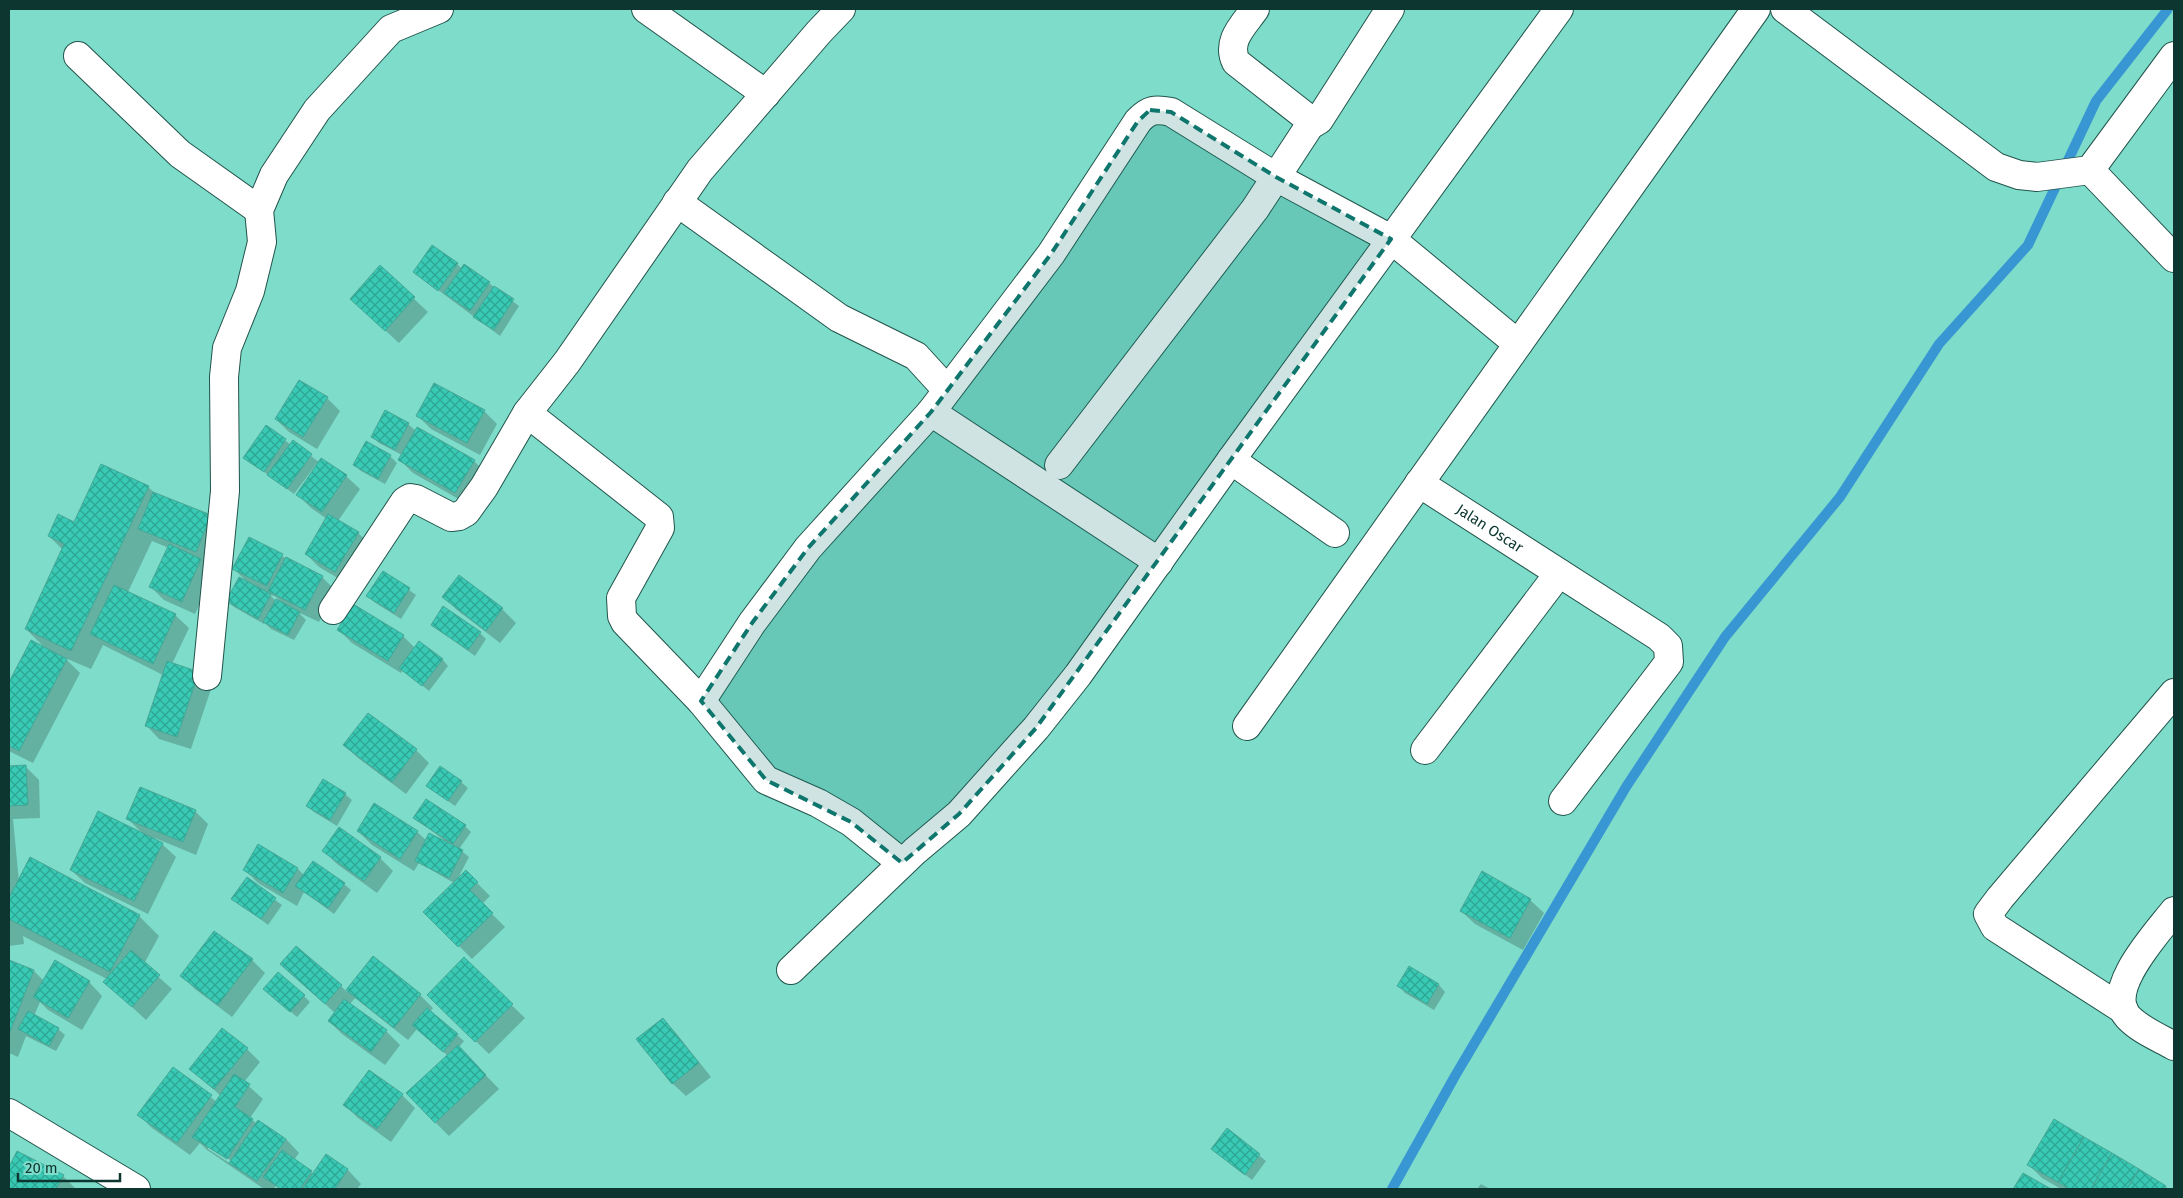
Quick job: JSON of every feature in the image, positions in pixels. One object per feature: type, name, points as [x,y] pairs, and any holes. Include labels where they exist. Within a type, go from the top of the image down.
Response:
[{"type":"main road","points":[[206,676],[225,491],[224,377],[227,348],[250,291],[262,242],[260,210],[274,175],[317,110],[391,29],[440,9]]},
{"type":"main road","points":[[646,9],[766,94]]},
{"type":"main road","points":[[333,610],[405,501],[410,498],[416,499],[452,517],[462,514],[484,487],[528,414],[567,362],[700,170],[819,32],[842,9]]},
{"type":"main road","points":[[1255,9],[1233,43],[1233,56],[1236,62],[1312,122]]},
{"type":"main road","points":[[1059,465],[1255,209],[1312,122],[1319,120],[1390,9]]},
{"type":"main road","points":[[792,970],[902,863],[959,814],[1036,728],[1078,675],[1231,460],[1560,9]]},
{"type":"main road","points":[[1247,726],[1756,9]]},
{"type":"main road","points":[[1785,9],[1996,167],[2019,175],[2037,177],[2090,170],[2174,56]]},
{"type":"main road","points":[[78,56],[180,154],[260,210]]},
{"type":"main road","points":[[701,701],[752,623],[808,548],[930,412],[1051,254],[1138,121],[1146,113],[1158,109],[1171,112],[1276,177],[1391,239],[1518,344]]},
{"type":"main road","points":[[2090,170],[2174,258]]},
{"type":"main road","points":[[677,202],[839,318],[916,356],[947,390]]},
{"type":"main road","points":[[930,412],[1158,562]]},
{"type":"main road","points":[[528,414],[659,517],[660,528],[621,598],[622,616],[625,622],[701,701],[766,780],[818,803],[851,822],[902,863]]},
{"type":"main road","points":[[1231,460],[1335,533]]},
{"type":"main road","name":"Jalan Oscar","points":[[1419,483],[1659,637],[1668,646],[1669,662],[1563,801]]},
{"type":"main road","points":[[1425,750],[1559,574]]},
{"type":"main road","points":[[2124,1010],[1995,927],[1988,914],[2174,693]]},
{"type":"main road","points":[[2174,911],[2134,962],[2126,982],[2122,1000],[2128,1017],[2174,1046]]},
{"type":"main road","points":[[9,1113],[136,1189]]},
{"type":"highlighted area","points":[[1150,110],[1171,112],[1276,177],[1391,239],[1036,728],[959,814],[902,863],[851,822],[766,780],[701,701],[752,623],[808,548],[931,412],[1051,254],[1138,121]]},
{"type":"building","points":[[432,245],[458,263],[438,291],[413,272]]},
{"type":"building","points":[[464,264],[490,282],[470,311],[444,293]]},
{"type":"building","points":[[380,265],[415,297],[385,331],[350,299]]},
{"type":"building","points":[[494,286],[514,299],[494,330],[473,317]]},
{"type":"building","points":[[299,380],[328,397],[303,437],[275,419]]},
{"type":"building","points":[[434,383],[485,410],[467,443],[416,416]]},
{"type":"building","points":[[385,410],[409,423],[395,450],[371,437]]},
{"type":"building","points":[[266,425],[286,439],[264,472],[243,458]]},
{"type":"building","points":[[417,427],[475,460],[455,493],[398,460]]},
{"type":"building","points":[[293,440],[312,454],[287,489],[267,475]]},
{"type":"building","points":[[366,441],[391,455],[378,479],[353,465]]},
{"type":"building","points":[[321,458],[347,475],[322,512],[296,495]]},
{"type":"building","points":[[101,464],[149,486],[71,651],[25,629],[64,544],[48,536],[58,514],[74,522]]},
{"type":"building","points":[[153,492],[211,515],[196,552],[138,529]]},
{"type":"building","points":[[328,514],[359,532],[335,572],[305,554]]},
{"type":"building","points":[[249,537],[283,554],[267,586],[232,569]]},
{"type":"building","points":[[169,544],[201,559],[182,602],[149,587]]},
{"type":"building","points":[[286,557],[323,576],[305,610],[268,591]]},
{"type":"building","points":[[383,571],[410,588],[394,613],[366,596]]},
{"type":"building","points":[[459,575],[503,608],[486,631],[442,597]]},
{"type":"building","points":[[239,577],[271,594],[258,619],[226,601]]},
{"type":"building","points":[[114,585],[176,614],[153,664],[90,634]]},
{"type":"building","points":[[276,599],[300,612],[288,635],[263,622]]},
{"type":"building","points":[[353,604],[404,635],[388,661],[337,630]]},
{"type":"building","points":[[443,606],[481,632],[468,650],[431,625]]},
{"type":"building","points":[[31,640],[67,659],[19,751],[9,746],[9,682]]},
{"type":"building","points":[[419,641],[443,659],[422,686],[399,668]]},
{"type":"building","points":[[167,661],[199,672],[177,737],[145,726]]},
{"type":"building","points":[[368,713],[417,749],[392,782],[343,745]]},
{"type":"building","points":[[26,765],[28,805],[9,806],[9,766]]},
{"type":"building","points":[[440,766],[462,781],[448,801],[426,786]]},
{"type":"building","points":[[323,779],[346,793],[330,820],[306,806]]},
{"type":"building","points":[[140,787],[196,810],[183,842],[126,819]]},
{"type":"building","points":[[426,799],[466,825],[453,844],[413,818]]},
{"type":"building","points":[[374,803],[418,831],[400,859],[357,831]]},
{"type":"building","points":[[98,811],[163,843],[134,901],[70,870]]},
{"type":"building","points":[[339,827],[381,857],[364,881],[322,851]]},
{"type":"building","points":[[429,833],[463,850],[449,878],[415,861]]},
{"type":"building","points":[[258,844],[298,868],[283,893],[243,870]]},
{"type":"building","points":[[30,857],[140,915],[110,972],[9,919],[9,898]]},
{"type":"building","points":[[313,861],[345,883],[328,908],[295,886]]},
{"type":"building","points":[[466,870],[478,882],[470,890],[493,913],[458,947],[423,912]]},
{"type":"building","points":[[1482,871],[1531,899],[1510,938],[1460,911]]},
{"type":"building","points":[[247,877],[276,898],[261,919],[231,899]]},
{"type":"building","points":[[214,931],[253,959],[218,1005],[180,976]]},
{"type":"building","points":[[296,946],[342,985],[325,1004],[280,964]]},
{"type":"building","points":[[131,950],[160,975],[132,1007],[103,982]]},
{"type":"building","points":[[373,956],[421,994],[394,1028],[346,990]]},
{"type":"building","points":[[464,957],[513,1004],[475,1042],[427,995]]},
{"type":"building","points":[[9,960],[34,970],[9,1034]]},
{"type":"building","points":[[55,960],[90,981],[68,1018],[33,997]]},
{"type":"building","points":[[1409,966],[1439,984],[1427,1004],[1397,986]]},
{"type":"building","points":[[278,972],[305,995],[290,1012],[263,989]]},
{"type":"building","points":[[344,999],[387,1030],[371,1052],[328,1021]]},
{"type":"building","points":[[427,1008],[458,1034],[443,1052],[412,1025]]},
{"type":"building","points":[[28,1011],[59,1028],[49,1046],[18,1029]]},
{"type":"building","points":[[663,1018],[699,1063],[672,1084],[636,1039]]},
{"type":"building","points":[[222,1028],[248,1048],[214,1089],[189,1069]]},
{"type":"building","points":[[458,1045],[486,1075],[435,1123],[406,1093]]},
{"type":"building","points":[[173,1067],[212,1095],[177,1143],[137,1115]]},
{"type":"building","points":[[369,1070],[403,1094],[377,1129],[343,1105]]},
{"type":"building","points":[[234,1074],[250,1084],[235,1107],[253,1119],[227,1159],[192,1137]]},
{"type":"building","points":[[2054,1119],[2084,1137],[2058,1182],[2027,1165]]},
{"type":"building","points":[[258,1120],[286,1139],[257,1181],[229,1163]]},
{"type":"building","points":[[1227,1128],[1260,1154],[1245,1175],[1211,1149]]},
{"type":"building","points":[[2084,1137],[2112,1153],[2091,1189],[2069,1189],[2058,1182]]},
{"type":"building","points":[[282,1150],[312,1171],[300,1189],[281,1189],[263,1177]]},
{"type":"building","points":[[17,1151],[64,1175],[56,1189],[9,1189],[9,1167]]},
{"type":"building","points":[[2112,1153],[2139,1169],[2127,1189],[2091,1189]]},
{"type":"building","points":[[326,1154],[348,1169],[335,1189],[302,1189]]},
{"type":"building","points":[[2139,1169],[2166,1186],[2164,1189],[2127,1189]]},
{"type":"building","points":[[2023,1173],[2051,1189],[2013,1189]]},
{"type":"waterway","points":[[1392,1189],[1455,1076],[1626,787],[1725,637],[1840,497],[1939,344],[2028,245],[2096,101],[2168,9]]}]
